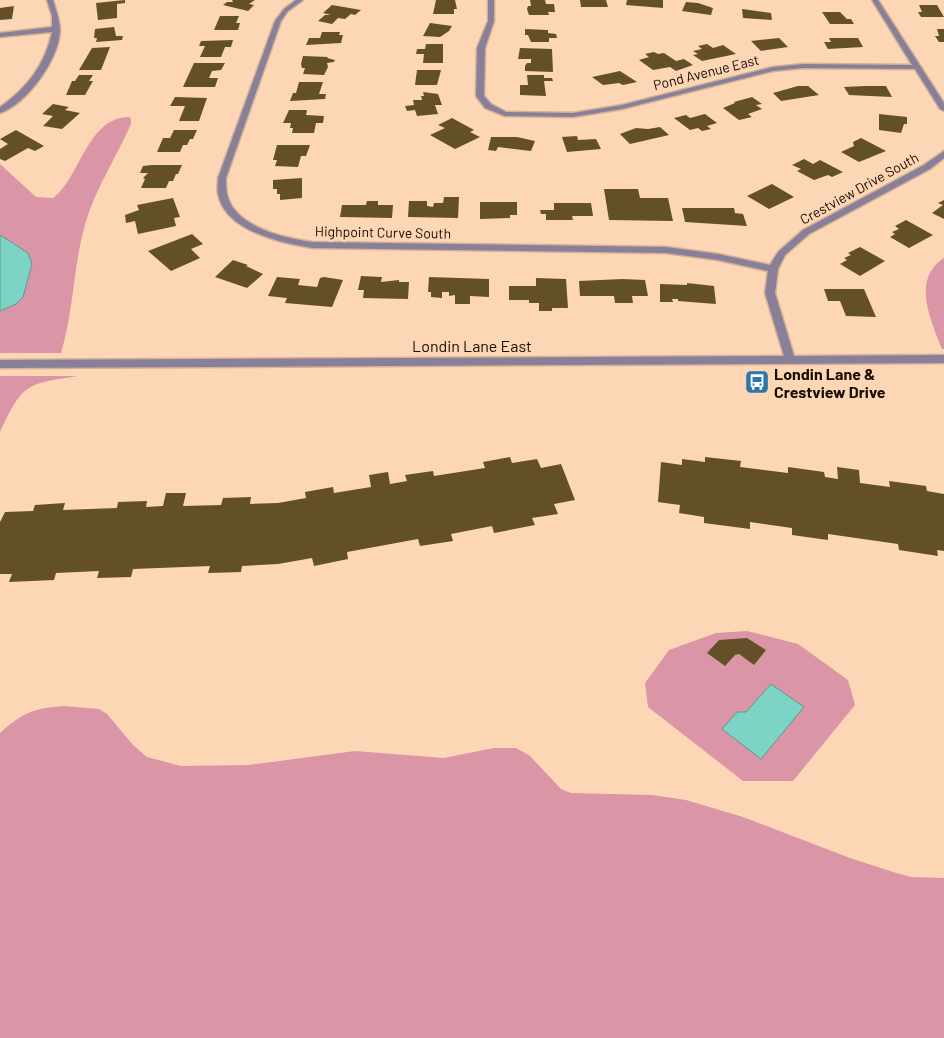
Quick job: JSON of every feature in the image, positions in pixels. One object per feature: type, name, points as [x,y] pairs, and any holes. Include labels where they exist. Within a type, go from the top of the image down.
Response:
[{"type":"street","points":[[0,111],[18,98],[30,86],[53,50],[57,29],[56,16],[50,0]]},
{"type":"street","name":"Highpoint Curve South","points":[[300,0],[286,10],[278,21],[222,178],[222,192],[227,204],[236,216],[251,227],[279,238],[312,245],[666,250],[718,257],[772,269]]},
{"type":"street","name":"Pond Avenue East","points":[[492,0],[491,21],[481,48],[480,96],[486,105],[502,113],[557,116],[595,112],[780,68],[917,67]]},
{"type":"street","points":[[875,0],[944,109]]},
{"type":"street","points":[[0,35],[57,29]]},
{"type":"street","name":"Crestview Drive South","points":[[772,269],[786,249],[806,232],[927,167],[944,154]]},
{"type":"street","points":[[772,269],[770,285],[772,301],[790,360]]},
{"type":"street","name":"Londin Lane East","points":[[0,364],[944,359]]},
{"type":"shaded area","points":[[129,117],[131,124],[95,196],[86,221],[78,254],[69,320],[61,353],[0,353],[0,164],[36,197],[53,198],[62,189],[85,150],[103,127],[115,120]]},
{"type":"shaded area","points":[[944,258],[944,349],[942,349],[929,313],[926,288],[928,277],[934,267]]},
{"type":"shaded area","points":[[0,376],[78,376],[47,381],[28,389],[15,404],[0,432]]},
{"type":"shaded area","points":[[747,631],[798,644],[848,680],[855,705],[793,781],[743,781],[648,707],[645,683],[669,650],[716,633]]},
{"type":"shaded area","points":[[64,706],[99,709],[107,714],[133,745],[147,757],[181,766],[249,765],[355,751],[444,758],[494,748],[516,748],[530,756],[561,789],[571,793],[652,795],[686,800],[743,817],[850,858],[893,872],[911,877],[944,878],[944,1038],[0,1038],[0,733],[22,716],[36,710]]},
{"type":"water","points":[[0,235],[28,253],[32,264],[23,297],[16,304],[0,311]]},
{"type":"water","points":[[771,684],[804,707],[761,759],[722,729],[737,712],[746,712]]},
{"type":"building","points":[[125,0],[125,3],[117,4],[117,18],[98,20],[96,3]]},
{"type":"building","points":[[232,0],[255,0],[249,4],[254,5],[248,11],[223,5],[227,2],[233,2]]},
{"type":"building","points":[[436,0],[455,0],[457,9],[454,9],[454,14],[433,14]]},
{"type":"building","points":[[530,0],[545,0],[546,4],[554,4],[555,12],[548,12],[549,15],[529,15],[527,9],[528,6],[531,6]]},
{"type":"building","points":[[580,0],[606,0],[608,7],[581,7]]},
{"type":"building","points":[[627,0],[663,0],[663,8],[626,5]]},
{"type":"building","points":[[686,2],[698,3],[713,8],[711,15],[682,11]]},
{"type":"building","points":[[332,5],[361,10],[345,19],[338,18],[332,24],[318,21],[325,15],[331,15],[323,13]]},
{"type":"building","points":[[919,5],[937,5],[944,17],[921,17],[918,12],[922,12]]},
{"type":"building","points":[[14,6],[12,19],[0,20],[0,8]]},
{"type":"building","points":[[742,9],[771,13],[772,20],[743,18]]},
{"type":"building","points":[[822,12],[840,12],[847,19],[851,19],[854,24],[830,24]]},
{"type":"building","points":[[220,16],[239,16],[236,23],[240,23],[238,30],[214,30]]},
{"type":"building","points":[[430,23],[452,26],[449,31],[440,37],[423,36]]},
{"type":"building","points":[[114,27],[116,36],[123,36],[122,40],[96,42],[97,38],[94,38],[95,29]]},
{"type":"building","points":[[525,29],[548,30],[548,33],[556,34],[557,38],[549,38],[549,42],[531,42],[528,35],[525,35]]},
{"type":"building","points":[[937,29],[944,29],[944,42],[939,42],[935,36],[939,36]]},
{"type":"building","points":[[322,32],[340,32],[339,35],[343,35],[341,43],[306,45],[309,38],[320,38]]},
{"type":"building","points":[[779,38],[788,47],[761,51],[751,41]]},
{"type":"building","points":[[829,38],[858,38],[863,47],[828,49],[824,42],[831,42]]},
{"type":"building","points":[[233,40],[231,47],[225,47],[221,57],[200,57],[205,46],[199,46],[201,41]]},
{"type":"building","points":[[426,44],[443,44],[443,63],[423,63],[424,54],[416,54],[417,49],[425,49]]},
{"type":"building","points":[[707,44],[713,48],[723,45],[736,54],[702,61],[693,55],[698,54],[693,51],[702,49],[698,46]]},
{"type":"building","points":[[110,47],[101,70],[79,70],[92,48]]},
{"type":"building","points":[[520,48],[552,49],[553,72],[525,71],[525,66],[527,63],[531,63],[531,59],[518,59]]},
{"type":"building","points":[[654,52],[658,54],[664,53],[676,61],[684,59],[693,65],[676,71],[670,67],[653,70],[639,60],[649,57],[645,54]]},
{"type":"building","points":[[303,56],[328,57],[335,60],[334,62],[327,63],[328,67],[324,75],[303,74],[305,68],[302,68],[301,64]]},
{"type":"building","points":[[194,63],[225,63],[221,70],[212,71],[209,78],[218,78],[215,87],[183,87]]},
{"type":"building","points":[[417,70],[441,70],[437,85],[415,85]]},
{"type":"building","points":[[620,71],[637,82],[623,85],[619,83],[603,85],[592,77]]},
{"type":"building","points":[[79,75],[93,75],[89,81],[93,81],[85,95],[66,95],[72,81],[75,81]]},
{"type":"building","points":[[527,75],[544,75],[544,78],[552,78],[553,81],[544,81],[546,96],[520,95],[520,85],[528,85]]},
{"type":"building","points":[[299,82],[323,82],[319,94],[326,94],[325,99],[290,101],[293,93],[296,93]]},
{"type":"building","points":[[798,86],[808,86],[819,95],[781,101],[773,93]]},
{"type":"building","points":[[886,86],[892,97],[849,95],[844,87]]},
{"type":"building","points":[[423,92],[438,94],[442,105],[435,105],[438,114],[417,116],[415,110],[407,111],[405,106],[414,105],[413,100],[422,100]]},
{"type":"building","points":[[175,97],[207,98],[199,121],[179,121],[185,106],[170,106]]},
{"type":"building","points":[[752,97],[762,104],[756,105],[762,109],[748,114],[752,117],[739,120],[723,108],[734,102]]},
{"type":"building","points":[[53,104],[69,107],[65,110],[80,113],[62,129],[43,126],[53,116],[42,114]]},
{"type":"building","points":[[289,110],[307,110],[306,115],[324,116],[323,123],[316,123],[314,133],[292,133],[291,123],[283,123]]},
{"type":"building","points":[[705,114],[717,123],[707,126],[711,129],[702,131],[698,128],[690,130],[674,118],[686,115],[690,118]]},
{"type":"building","points":[[879,114],[907,117],[907,124],[904,124],[901,133],[879,130]]},
{"type":"building","points":[[452,118],[474,130],[470,132],[480,137],[455,149],[430,135],[445,128],[438,125]]},
{"type":"building","points":[[660,127],[669,135],[630,144],[620,134],[636,128]]},
{"type":"building","points":[[16,130],[44,146],[35,151],[28,148],[5,161],[0,159],[0,149],[8,144],[0,139]]},
{"type":"building","points":[[174,130],[197,130],[193,139],[190,139],[187,145],[183,145],[180,152],[157,152],[163,138],[170,138]]},
{"type":"building","points":[[577,136],[578,140],[596,139],[601,149],[567,152],[562,137]]},
{"type":"building","points":[[491,137],[517,137],[535,141],[531,151],[498,147],[496,151],[488,150]]},
{"type":"building","points":[[861,138],[886,151],[859,162],[841,152],[854,146],[853,142]]},
{"type":"building","points":[[277,145],[310,145],[306,156],[301,156],[298,167],[275,166],[277,160],[273,160]]},
{"type":"building","points":[[804,159],[813,164],[820,160],[843,172],[832,177],[828,175],[814,180],[797,171],[801,169],[792,165]]},
{"type":"building","points":[[182,165],[178,174],[176,174],[173,181],[169,181],[166,188],[141,188],[145,179],[143,178],[148,173],[140,173],[143,166]]},
{"type":"building","points":[[302,178],[302,198],[280,200],[280,194],[277,194],[277,189],[273,189],[273,180]]},
{"type":"building","points":[[772,184],[794,197],[769,209],[747,196]]},
{"type":"building","points":[[604,189],[638,189],[640,198],[668,198],[673,221],[609,220]]},
{"type":"building","points":[[444,197],[459,197],[458,218],[408,217],[409,201],[427,201],[427,206],[433,207],[434,203],[443,203]]},
{"type":"building","points":[[173,198],[180,217],[174,218],[176,226],[138,234],[135,221],[126,223],[125,215],[139,210],[137,205]]},
{"type":"building","points":[[944,200],[944,219],[932,213],[943,205],[938,203]]},
{"type":"building","points":[[367,201],[378,201],[378,205],[393,205],[392,218],[340,217],[342,205],[366,205]]},
{"type":"building","points":[[480,202],[517,202],[517,215],[510,215],[510,218],[480,219]]},
{"type":"building","points":[[554,203],[591,203],[593,216],[572,216],[573,220],[546,220],[546,214],[541,214],[540,210],[554,210]]},
{"type":"building","points":[[682,208],[734,208],[735,213],[743,214],[747,226],[685,222]]},
{"type":"building","points":[[906,220],[933,235],[909,248],[890,237],[895,234],[892,232],[899,229],[895,226]]},
{"type":"building","points":[[192,234],[203,244],[191,249],[200,258],[171,271],[148,251]]},
{"type":"building","points":[[860,247],[885,261],[860,276],[840,264],[847,260],[844,258],[851,255],[848,253]]},
{"type":"building","points":[[233,260],[248,265],[246,266],[263,274],[247,288],[215,277]]},
{"type":"building","points":[[361,276],[382,277],[381,282],[399,280],[399,282],[409,282],[408,299],[363,298],[364,290],[358,290]]},
{"type":"building","points":[[277,277],[300,279],[298,285],[317,287],[320,278],[343,280],[332,307],[285,303],[287,298],[268,296]]},
{"type":"building","points":[[429,277],[489,279],[489,297],[470,296],[470,304],[455,304],[455,295],[449,296],[449,292],[442,292],[442,298],[431,297],[431,292],[428,292]]},
{"type":"building","points":[[536,278],[566,279],[568,308],[552,308],[552,311],[539,311],[539,303],[529,303],[529,300],[509,300],[509,286],[536,286]]},
{"type":"building","points":[[645,280],[648,296],[632,296],[633,303],[615,303],[614,296],[580,296],[579,281]]},
{"type":"building","points":[[687,283],[714,286],[716,304],[678,301],[678,299],[672,299],[673,302],[660,302],[660,284],[687,285]]},
{"type":"building","points":[[824,289],[864,289],[876,317],[846,316],[840,301],[828,301]]},
{"type":"building","points":[[510,457],[512,463],[537,459],[541,468],[561,464],[575,500],[554,504],[558,514],[532,518],[535,525],[494,533],[492,526],[451,534],[453,541],[420,546],[418,539],[347,552],[348,559],[314,566],[312,558],[278,564],[242,566],[241,572],[208,573],[210,566],[133,569],[131,577],[97,578],[99,571],[56,573],[54,580],[9,582],[12,574],[0,574],[0,522],[5,512],[33,511],[35,505],[65,503],[63,510],[117,508],[118,502],[147,501],[146,507],[163,506],[166,493],[186,493],[183,506],[221,505],[223,498],[251,497],[250,504],[278,503],[306,498],[305,492],[333,487],[334,493],[371,487],[369,475],[388,472],[390,484],[407,481],[405,475],[433,471],[434,476],[485,468],[483,462]]},
{"type":"building","points":[[705,457],[741,461],[740,467],[788,473],[788,467],[824,472],[825,477],[838,479],[837,467],[859,470],[860,483],[890,487],[889,481],[926,486],[927,491],[944,494],[944,551],[937,550],[938,556],[899,550],[898,544],[828,534],[828,540],[792,535],[792,528],[750,522],[750,529],[704,523],[704,517],[679,513],[680,505],[658,502],[661,462],[682,465],[682,459],[705,462]]},
{"type":"building","points":[[747,638],[766,650],[754,665],[739,654],[735,655],[725,666],[707,653],[719,640]]},
{"type":"place","name":"Londin Lane & Crestview Drive","points":[[757,382]]}]
